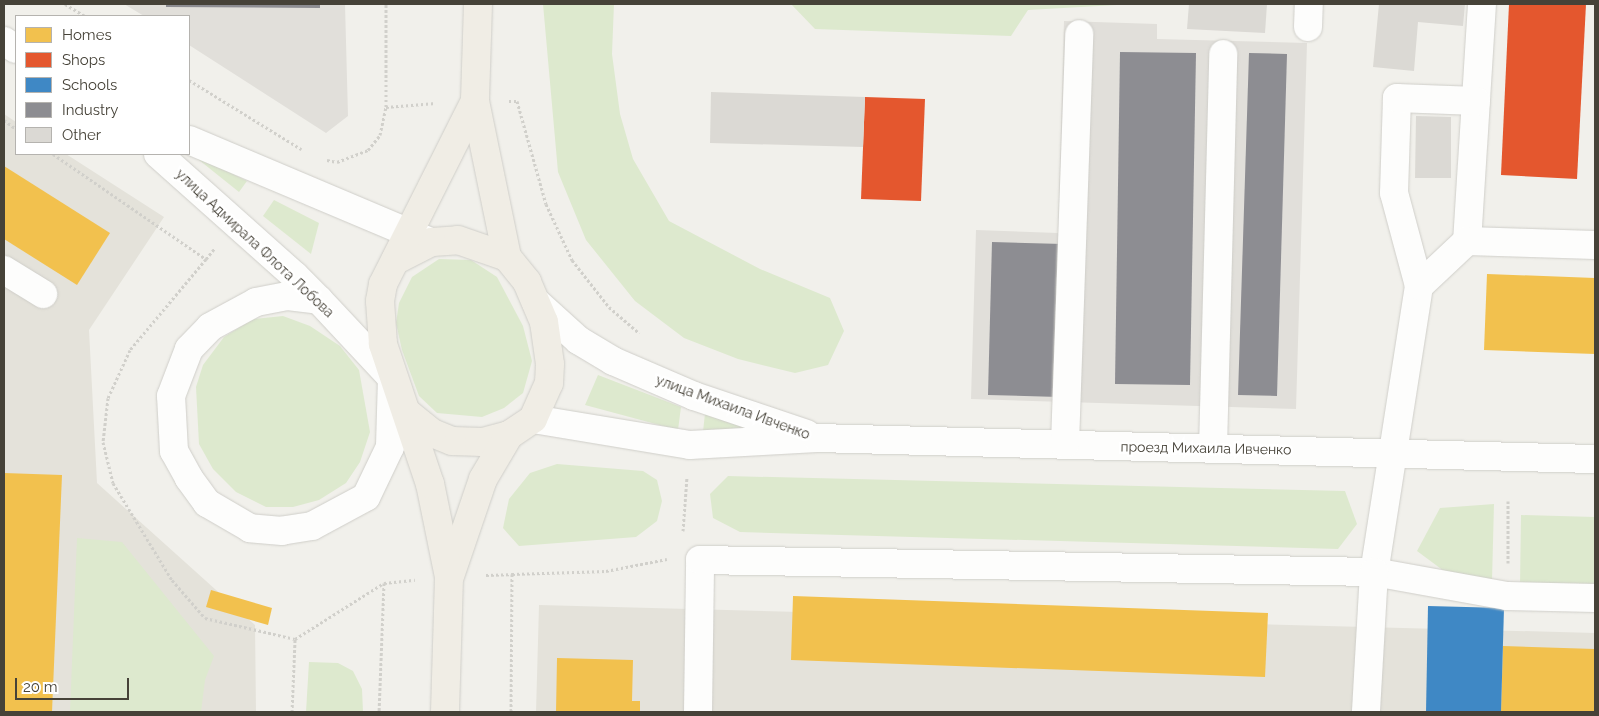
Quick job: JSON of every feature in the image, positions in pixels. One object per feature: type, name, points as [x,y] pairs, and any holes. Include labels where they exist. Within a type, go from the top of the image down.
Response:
[{"type":"main road","points":[[406,412],[432,433],[452,441],[482,442],[509,435],[533,419],[549,383],[550,364],[546,329],[536,302],[507,257],[475,100],[478,4]]},
{"type":"main road","points":[[445,712],[449,577],[430,484],[406,412],[392,378],[382,344],[380,300],[383,284],[398,259],[421,239],[475,100]]},
{"type":"main road","points":[[421,239],[458,240],[507,257]]},
{"type":"main road","points":[[449,577],[483,479],[509,435]]},
{"type":"street","points":[[1419,286],[1467,241],[1482,4]]},
{"type":"street","points":[[1065,444],[1079,34]]},
{"type":"street","points":[[4,41],[15,48]]},
{"type":"street","points":[[1213,448],[1223,54]]},
{"type":"street","points":[[1366,712],[1374,572],[1390,453],[1419,286],[1394,193],[1397,98],[1476,101]]},
{"type":"street","points":[[190,140],[421,239]]},
{"type":"street","name":"улица Адмирала Флота Лобова","points":[[159,155],[319,300],[392,378]]},
{"type":"street","points":[[1467,241],[1595,245]]},
{"type":"street","points":[[4,270],[43,294]]},
{"type":"street","points":[[319,300],[288,296],[256,302],[210,327],[189,349],[171,396],[174,451],[207,503],[250,528],[282,532],[312,526],[366,497],[390,448],[392,378]]},
{"type":"street","name":"улица Михаила Ивченко","points":[[536,302],[578,340],[614,361],[694,396],[818,438]]},
{"type":"street","name":"улица Михаила Ивченко","points":[[533,419],[690,444],[818,438]]},
{"type":"street","name":"проезд Михаила Ивченко","points":[[818,438],[1595,459]]},
{"type":"street","points":[[698,712],[700,560],[1374,572],[1507,596],[1595,598]]},
{"type":"path","points":[[65,4],[83,15]]},
{"type":"path","points":[[386,4],[386,107]]},
{"type":"path","points":[[190,81],[306,152]]},
{"type":"path","points":[[4,120],[15,128]]},
{"type":"path","points":[[321,158],[337,162]]},
{"type":"path","points":[[1507,596],[1508,502]]},
{"type":"path","points":[[292,712],[296,639],[384,584],[379,712]]},
{"type":"shaded area","points":[[124,4],[345,4],[348,116],[326,133],[190,46],[190,15],[142,15]]},
{"type":"shaded area","points":[[1064,21],[1157,24],[1157,39],[1307,43],[1296,409],[971,399],[976,230],[1058,233]]},
{"type":"shaded area","points":[[4,114],[15,121],[15,155],[68,155],[164,217],[89,330],[97,483],[255,625],[256,712],[4,712]]},
{"type":"shaded area","points":[[539,605],[1595,633],[1595,712],[536,712]]},
{"type":"green space","points":[[543,4],[614,4],[612,54],[620,114],[633,159],[669,221],[760,269],[830,298],[844,331],[828,365],[795,373],[738,359],[684,338],[635,301],[586,240],[558,172]]},
{"type":"green space","points":[[791,4],[1134,4],[1028,10],[1011,36],[815,29]]},
{"type":"green space","points":[[190,152],[247,181],[239,192],[190,153]]},
{"type":"green space","points":[[274,200],[319,223],[311,254],[263,216]]},
{"type":"green space","points":[[439,259],[471,260],[497,277],[523,326],[532,361],[523,393],[504,408],[482,417],[437,413],[419,396],[402,350],[396,323],[399,303],[412,277]]},
{"type":"green space","points":[[283,316],[310,326],[340,346],[359,370],[370,432],[360,462],[346,483],[319,500],[293,507],[266,507],[236,492],[213,469],[199,444],[196,387],[203,365],[224,337],[253,319]]},
{"type":"green space","points":[[598,375],[681,407],[678,430],[585,405]]},
{"type":"green space","points":[[705,413],[760,426],[703,432]]},
{"type":"green space","points":[[557,464],[643,471],[657,480],[662,501],[657,521],[636,537],[519,546],[503,528],[509,499],[530,473]]},
{"type":"green space","points":[[728,476],[1345,491],[1357,524],[1338,549],[740,532],[713,518],[710,494]]},
{"type":"green space","points":[[1494,504],[1492,581],[1448,574],[1417,551],[1440,508]]},
{"type":"green space","points":[[1521,515],[1595,517],[1595,587],[1520,585]]},
{"type":"green space","points":[[77,538],[122,542],[214,656],[205,680],[201,712],[70,712]]},
{"type":"green space","points":[[309,662],[338,663],[353,671],[362,689],[363,712],[306,712]]},
{"type":"building: Homes","points":[[4,166],[110,233],[77,285],[4,239]]},
{"type":"building: Homes","points":[[1487,274],[1595,278],[1595,354],[1484,350]]},
{"type":"building: Homes","points":[[4,473],[62,475],[52,712],[4,712]]},
{"type":"building: Homes","points":[[211,590],[272,608],[268,625],[206,607]]},
{"type":"building: Homes","points":[[793,596],[1268,613],[1265,677],[791,660]]},
{"type":"building: Homes","points":[[1503,646],[1595,649],[1595,712],[1501,712]]},
{"type":"building: Homes","points":[[557,658],[633,660],[632,701],[640,701],[640,712],[556,712]]},
{"type":"building: Shops","points":[[1509,4],[1586,4],[1577,179],[1501,175]]},
{"type":"building: Shops","points":[[865,97],[925,99],[921,201],[861,199]]},
{"type":"building: Schools","points":[[1428,606],[1504,608],[1501,712],[1426,712]]},
{"type":"building: Industry","points":[[166,4],[320,4],[320,8],[166,7]]},
{"type":"building: Industry","points":[[1120,52],[1196,53],[1190,385],[1115,384]]},
{"type":"building: Industry","points":[[1249,53],[1287,54],[1277,396],[1238,395]]},
{"type":"building: Industry","points":[[992,242],[1063,244],[1059,397],[988,395]]},
{"type":"building: Other","points":[[1189,4],[1267,4],[1265,33],[1187,29]]},
{"type":"building: Other","points":[[1379,4],[1465,4],[1463,26],[1418,22],[1414,71],[1373,67]]},
{"type":"building: Other","points":[[711,92],[865,97],[863,147],[710,143]]},
{"type":"building: Other","points":[[1416,116],[1451,117],[1451,178],[1415,178]]}]
